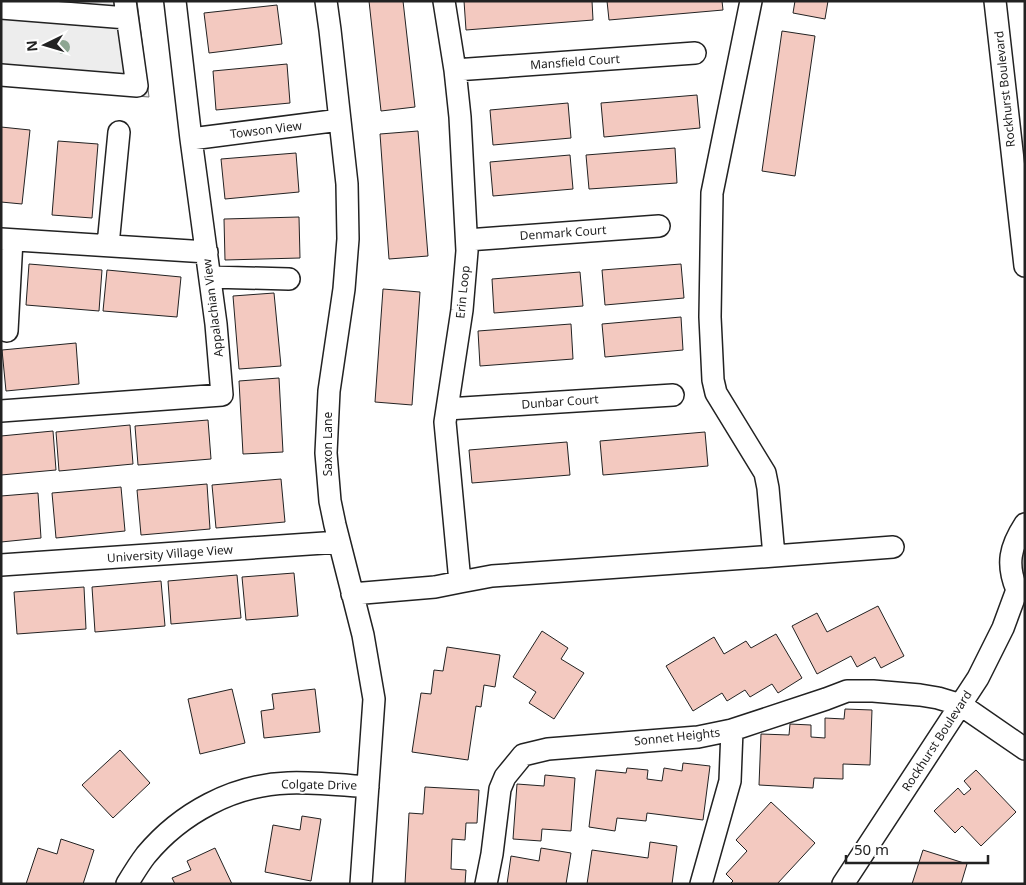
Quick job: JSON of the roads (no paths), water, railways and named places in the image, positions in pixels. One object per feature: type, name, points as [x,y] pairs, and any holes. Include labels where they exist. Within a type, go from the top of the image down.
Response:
[{"type":"street","name":"Appalachian View","points":[[1,411],[222,395],[216,324],[191,139],[175,1]]},
{"type":"street","name":"Saxon Lane","points":[[326,1],[347,184],[348,239],[344,289],[329,391],[326,453],[330,501],[363,635],[374,699],[361,884]]},
{"type":"street","name":"Erin Loop","points":[[444,1],[460,117],[467,240],[462,310],[447,409],[446,430],[460,582]]},
{"type":"street","points":[[750,1],[712,193],[710,317],[712,380],[716,393],[765,473],[774,556]]},
{"type":"street","name":"Rockhurst Boulevard","points":[[995,1],[1025,266]]},
{"type":"street","points":[[1,8],[126,9],[137,86],[1,75]]},
{"type":"street","name":"Mansfield Court","points":[[455,70],[695,53]]},
{"type":"street","name":"Towson View","points":[[191,139],[340,120]]},
{"type":"street","points":[[108,245],[120,132]]},
{"type":"street","name":"Denmark Court","points":[[467,240],[659,226]]},
{"type":"street","points":[[7,330],[6,239],[207,252]]},
{"type":"street","points":[[210,278],[288,279]]},
{"type":"street","name":"Dunbar Court","points":[[447,409],[673,395]]},
{"type":"street","name":"Rockhurst Boulevard","points":[[843,884],[961,705],[996,644],[1021,589],[1012,580],[1010,556],[1016,537],[1025,524]]},
{"type":"street","name":"University Village View","points":[[1,565],[339,542]]},
{"type":"street","points":[[352,594],[435,587],[492,576],[893,547]]},
{"type":"street","name":"Sonnet Heights","points":[[486,884],[492,854],[500,789],[505,777],[523,755],[548,749],[698,737],[732,730],[847,691],[920,695],[961,705],[1025,748]]},
{"type":"street","points":[[701,884],[730,781],[732,730]]},
{"type":"street","name":"Colgate Drive","points":[[127,884],[146,856],[167,833],[200,808],[226,796],[258,786],[288,783],[368,787]]}]
